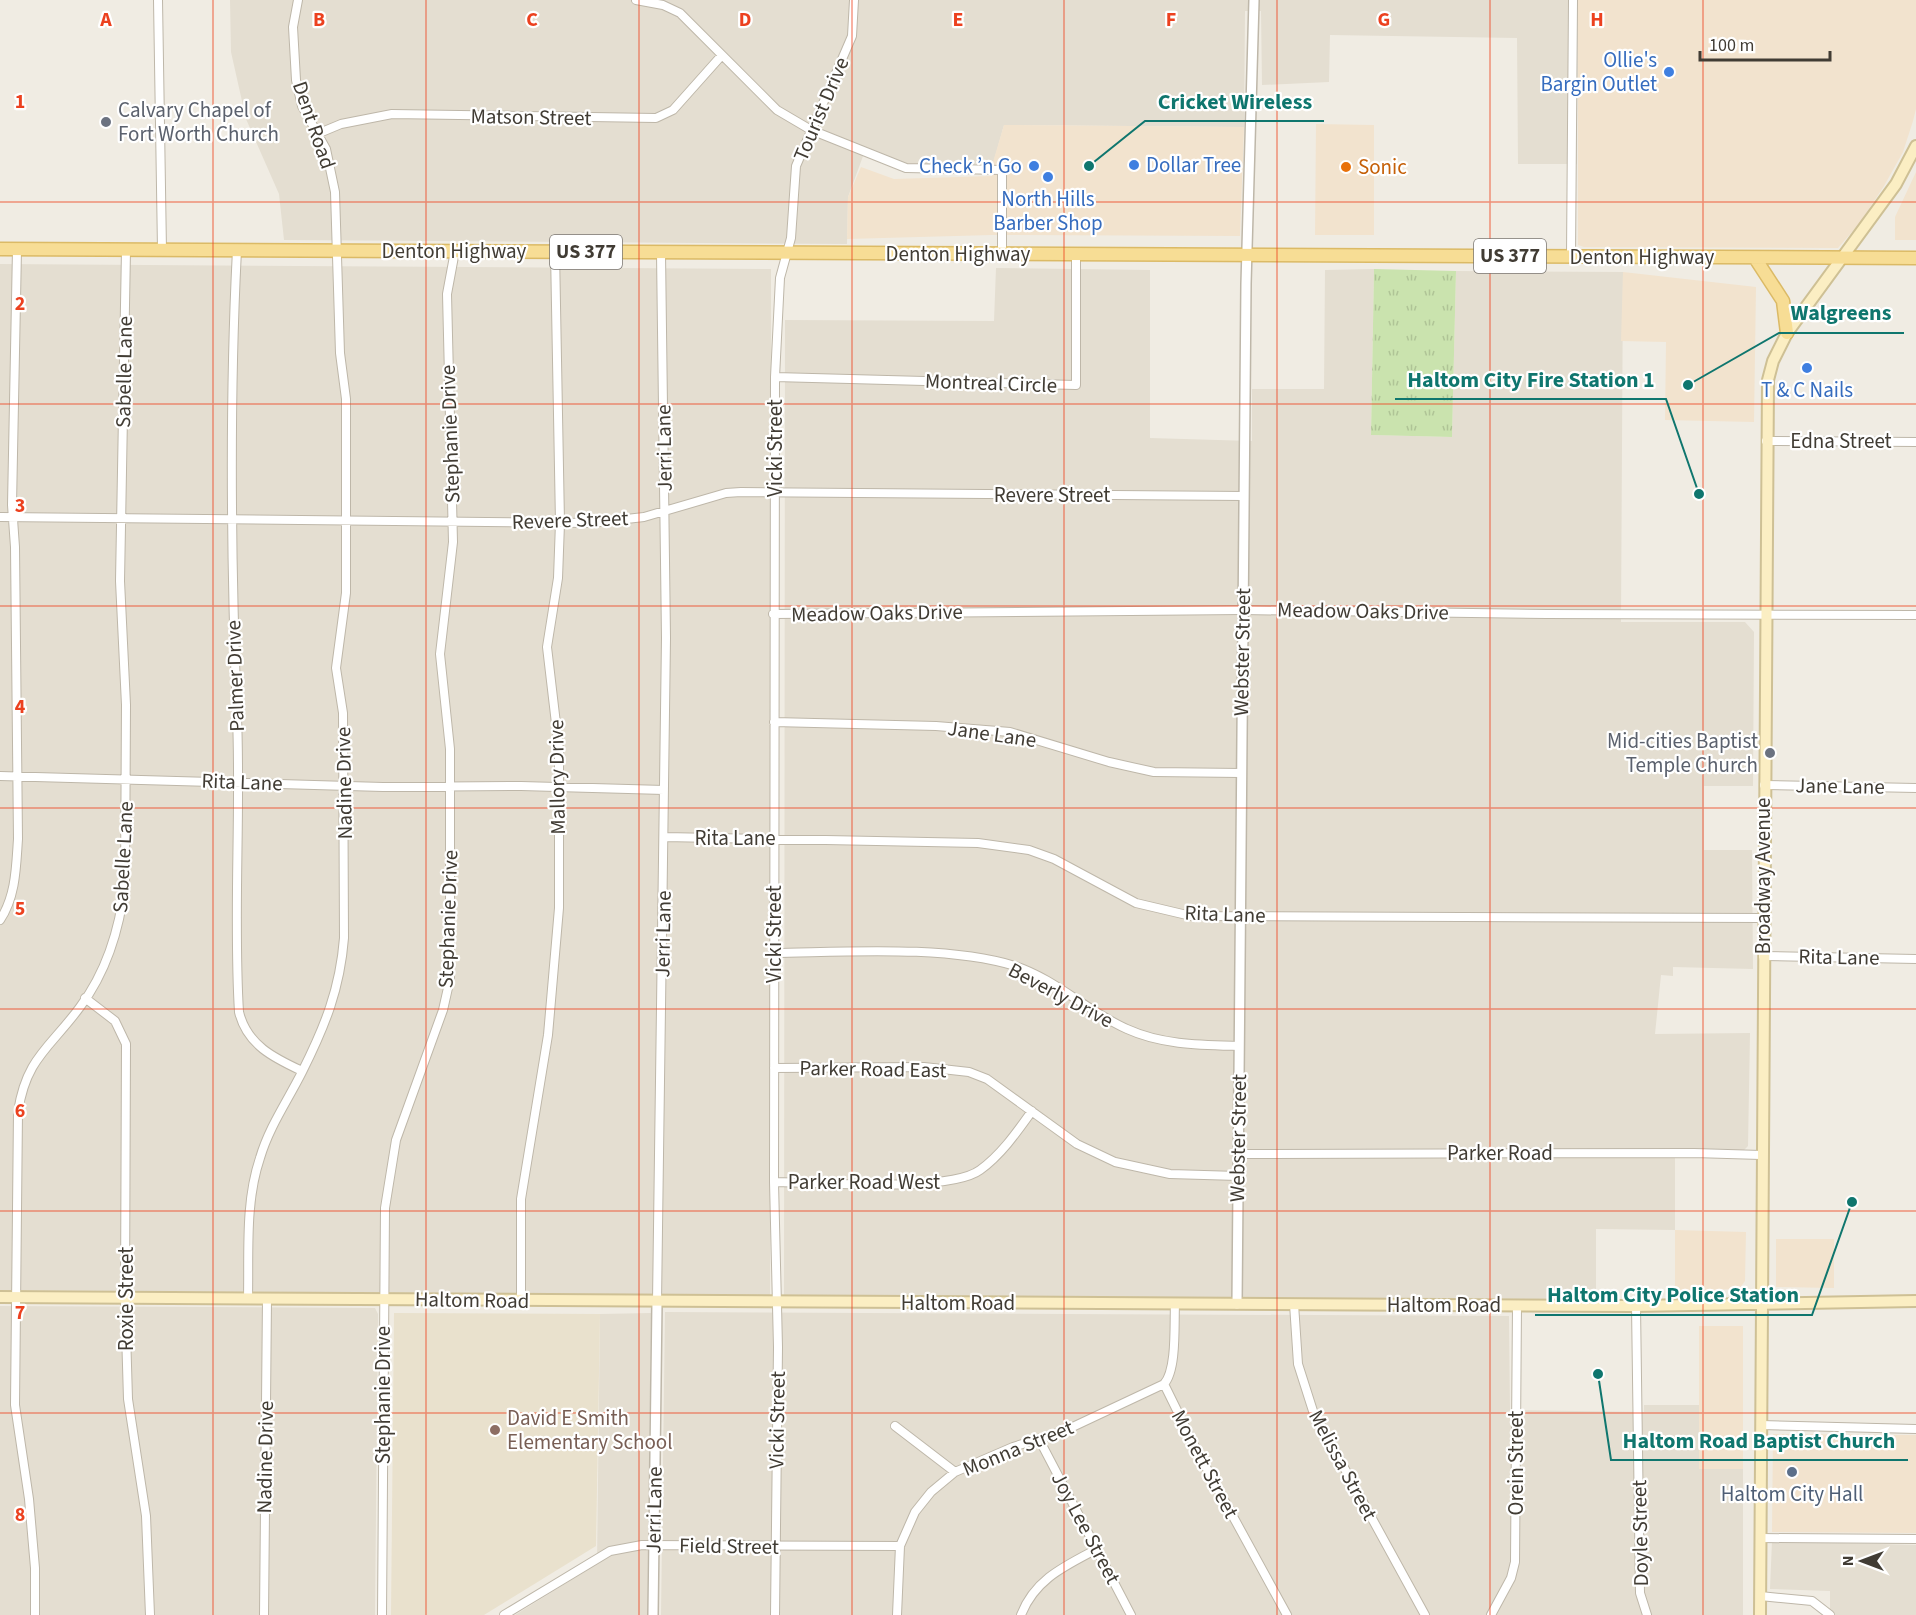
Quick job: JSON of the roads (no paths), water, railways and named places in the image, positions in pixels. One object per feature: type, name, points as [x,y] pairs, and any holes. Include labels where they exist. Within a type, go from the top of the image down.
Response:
[{"type":"main road","name":"Broadway Avenue","points":[[1760,1615],[1760,1302],[1768,380],[1787,333],[1904,173],[1916,146]]},
{"type":"main road","name":"Denton Highway","points":[[0,249],[555,251],[786,255],[1916,258]]},
{"type":"main road","points":[[1755,258],[1783,301],[1787,333]]},
{"type":"main road","name":"Haltom Road","points":[[0,1297],[1635,1306],[1916,1301]]},
{"type":"street","points":[[158,0],[162,250]]},
{"type":"street","name":"Dent Road","points":[[298,0],[293,27],[296,80],[302,106],[326,148],[335,192],[338,250]]},
{"type":"street","points":[[636,0],[663,5],[680,13],[785,117],[811,130],[906,168],[1002,170],[1002,254]]},
{"type":"street","name":"Tourist Drive","points":[[786,255],[791,238],[796,166],[852,36],[854,0]]},
{"type":"street","name":"Webster Street","points":[[1237,1304],[1244,496],[1254,0]]},
{"type":"street","points":[[1572,257],[1573,0]]},
{"type":"street","name":"Matson Street","points":[[317,134],[341,124],[392,114],[657,118],[673,110],[722,55]]},
{"type":"street","points":[[0,920],[10,898],[15,879],[18,839],[13,517],[16,249]]},
{"type":"street","name":"Sabelle Lane","points":[[34,1615],[35,1568],[29,1499],[15,1405],[16,1136],[21,1090],[33,1065],[85,998],[100,974],[117,935],[122,912],[125,883],[126,778],[125,651],[120,581],[126,250]]},
{"type":"street","name":"Palmer Drive","points":[[237,250],[232,519],[239,1012],[242,1026],[261,1048],[303,1071]]},
{"type":"street","name":"Nadine Drive","points":[[248,1298],[250,1221],[253,1186],[260,1157],[328,1015],[341,973],[344,938],[345,786],[343,712],[336,668],[346,593],[347,520],[346,399],[340,353],[338,250]]},
{"type":"street","name":"Stephanie Drive","points":[[381,1615],[385,1208],[392,1156],[443,1011],[450,979],[451,787],[448,718],[440,654],[451,573],[447,294],[455,251]]},
{"type":"street","name":"Mallory Drive","points":[[521,1300],[521,1199],[548,1035],[557,960],[559,749],[547,646],[558,578],[560,523],[555,251]]},
{"type":"street","name":"Jerri Lane","points":[[653,1615],[665,837],[665,511],[661,253]]},
{"type":"street","name":"Vicki Street","points":[[775,1615],[777,1302],[774,1182],[773,614],[776,494],[775,377],[780,278],[786,255]]},
{"type":"street","name":"Montreal Circle","points":[[775,377],[1076,385],[1076,255]]},
{"type":"street","name":"Edna Street","points":[[1766,441],[1916,442]]},
{"type":"street","name":"Revere Street","points":[[0,517],[560,523],[644,517],[726,493],[1244,496]]},
{"type":"street","name":"Meadow Oaks Drive","points":[[773,614],[1243,610],[1916,615]]},
{"type":"street","name":"Jane Lane","points":[[774,722],[936,726],[1010,732],[1154,772],[1241,773]]},
{"type":"street","name":"Rita Lane","points":[[0,776],[345,786],[664,790]]},
{"type":"street","name":"Jane Lane","points":[[1764,785],[1916,788]]},
{"type":"street","name":"Rita Lane","points":[[665,837],[955,840],[1029,850],[1054,859],[1149,908],[1191,916],[1763,918]]},
{"type":"street","name":"Beverly Drive","points":[[774,953],[886,952],[992,960],[1018,967],[1125,1029],[1149,1038],[1180,1044],[1239,1046]]},
{"type":"street","name":"Rita Lane","points":[[1763,956],[1916,959]]},
{"type":"street","name":"Roxie Street","points":[[85,998],[115,1021],[126,1044],[125,1298],[128,1399],[146,1516],[150,1615]]},
{"type":"street","name":"Parker Road East","points":[[774,1068],[947,1068],[987,1079],[1032,1111]]},
{"type":"street","points":[[1032,1111],[1077,1144],[1114,1162],[1140,1170],[1170,1174],[1238,1176]]},
{"type":"street","name":"Parker Road West","points":[[774,1182],[931,1184],[961,1180],[980,1170],[1001,1152],[1032,1111]]},
{"type":"street","name":"Parker Road","points":[[1238,1154],[1694,1153],[1761,1155]]},
{"type":"street","name":"Nadine Drive","points":[[264,1615],[267,1298]]},
{"type":"street","name":"Monett Street","points":[[1175,1304],[1173,1353],[1169,1377],[1164,1384],[1195,1447],[1287,1615]]},
{"type":"street","name":"Melissa Street","points":[[1294,1304],[1298,1364],[1313,1411],[1425,1615]]},
{"type":"street","name":"Orein Street","points":[[1491,1615],[1511,1578],[1515,1562],[1517,1305]]},
{"type":"street","name":"Doyle Street","points":[[1635,1306],[1640,1593],[1647,1615]]},
{"type":"street","name":"Monna Street","points":[[897,1615],[900,1546],[915,1512],[931,1492],[955,1472],[1013,1447],[1040,1441],[1164,1384]]},
{"type":"street","points":[[1761,1425],[1916,1429]]},
{"type":"street","points":[[895,1426],[955,1472]]},
{"type":"street","name":"Joy Lee Street","points":[[1040,1441],[1131,1615]]},
{"type":"street","points":[[1760,1538],[1916,1539]]},
{"type":"street","name":"Field Street","points":[[504,1615],[610,1551],[654,1545],[900,1546]]},
{"type":"street","points":[[1021,1615],[1031,1595],[1053,1572],[1097,1549]]},
{"type":"street","points":[[1760,1596],[1812,1601],[1830,1615]]},
{"type":"place","name":"Ollie's Bargin Outlet","points":[[1669,72]]},
{"type":"place","name":"Calvary Chapel of Fort Worth Church","points":[[106,122]]},
{"type":"place","name":"Dollar Tree","points":[[1134,165]]},
{"type":"place","name":"Check ’n Go","points":[[1034,166]]},
{"type":"place","name":"Cricket Wireless","points":[[1089,166]]},
{"type":"place","name":"Sonic","points":[[1346,167]]},
{"type":"place","name":"North Hills Barber Shop","points":[[1048,177]]},
{"type":"place","name":"T & C Nails","points":[[1807,368]]},
{"type":"place","name":"Walgreens","points":[[1688,385]]},
{"type":"place","name":"Haltom City Fire Station 1","points":[[1699,494]]},
{"type":"place","name":"Mid-cities Baptist Temple Church","points":[[1770,753]]},
{"type":"place","name":"Haltom City Police Station","points":[[1852,1202]]},
{"type":"place","name":"Haltom Road Baptist Church","points":[[1598,1374]]},
{"type":"place","name":"David E Smith Elementary School","points":[[495,1430]]},
{"type":"place","name":"Haltom City Hall","points":[[1792,1472]]}]
